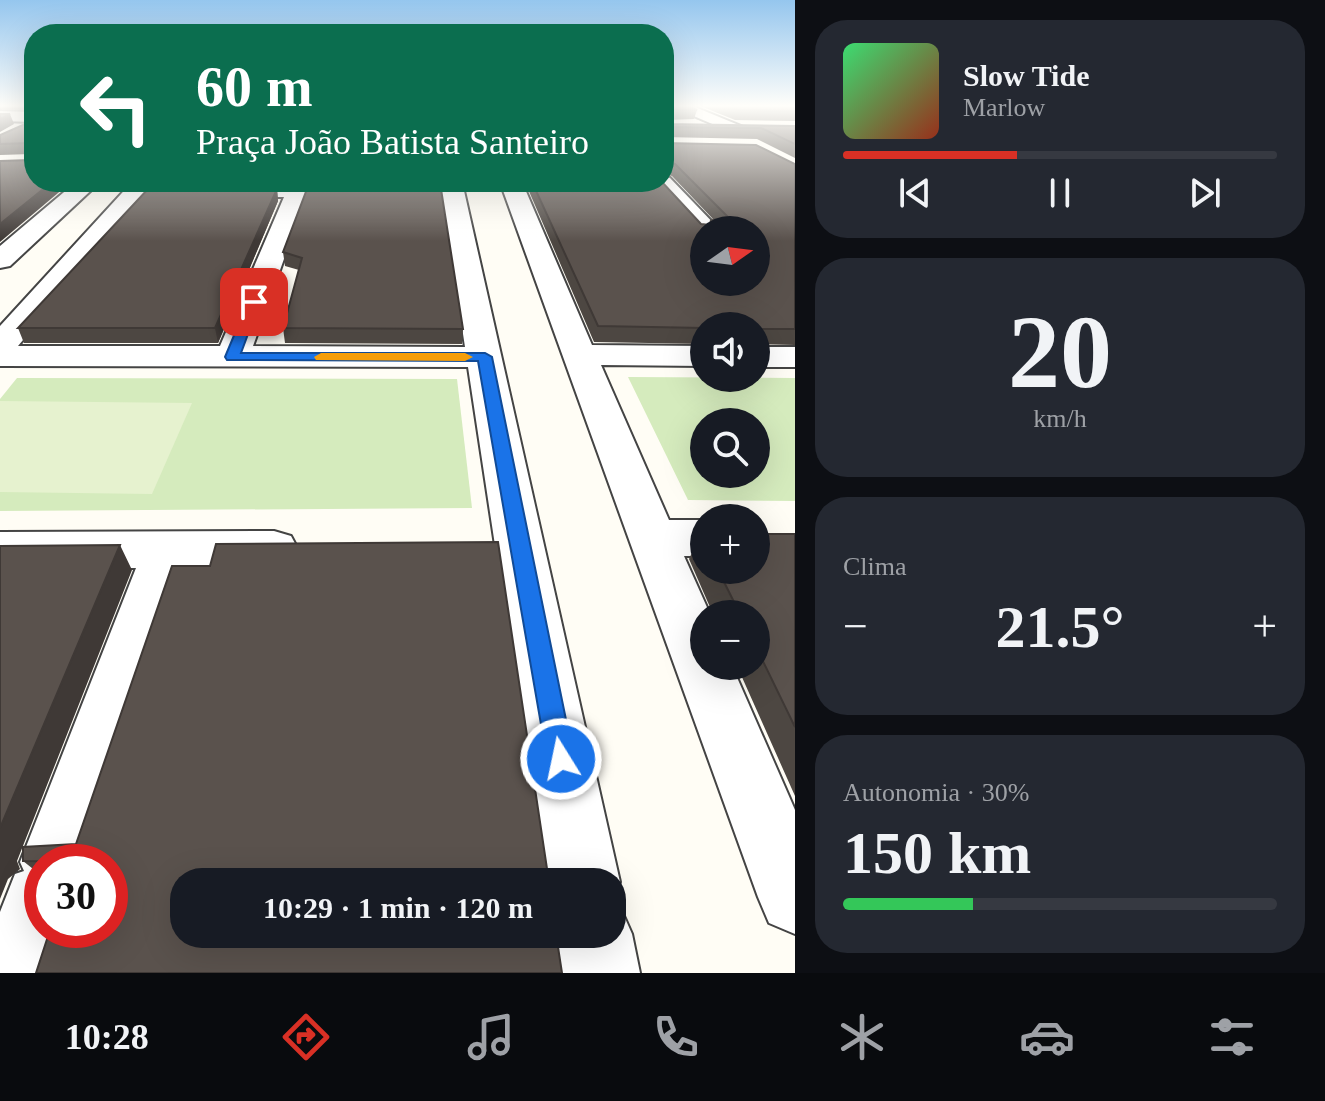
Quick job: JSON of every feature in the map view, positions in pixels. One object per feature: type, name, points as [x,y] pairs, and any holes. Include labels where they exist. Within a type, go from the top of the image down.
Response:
[{"type":"street","points":[[0,260],[78,192]]},
{"type":"street","points":[[0,346],[134,192]]},
{"type":"street","points":[[232,357],[297,192]]},
{"type":"street","points":[[443,192],[485,357],[497,546],[579,868]]},
{"type":"street","points":[[515,192],[795,897]]},
{"type":"street","points":[[672,192],[695,216]]},
{"type":"street","points":[[580,355],[690,356]]},
{"type":"street","points":[[0,356],[485,357]]},
{"type":"street","points":[[770,357],[795,357]]},
{"type":"street","points":[[653,538],[690,538]]},
{"type":"street","points":[[0,550],[321,548]]},
{"type":"street","points":[[62,844],[167,550]]},
{"type":"street","points":[[16,973],[25,948]]},
{"type":"street","points":[[596,948],[600,973]]},
{"type":"green space","points":[[628,377],[690,377],[690,392],[770,392],[770,378],[795,378],[795,501],[688,500]]},
{"type":"green space","points":[[17,378],[457,379],[472,508],[0,511],[0,399]]},
{"type":"green space","points":[[0,401],[192,403],[152,494],[0,492]]},
{"type":"building","points":[[674,150],[767,150],[795,164],[795,329],[770,329],[770,312],[690,312],[690,328],[598,326],[537,192],[671,192],[694,216],[690,216],[690,296],[770,296],[770,216],[727,216],[674,164]]},
{"type":"building","points":[[24,160],[24,192],[40,192],[0,224],[0,161]]},
{"type":"building","points":[[145,192],[276,192],[215,328],[18,328]]},
{"type":"building","points":[[306,192],[441,192],[463,329],[283,328],[302,258],[283,252]]},
{"type":"building","points":[[770,534],[795,534],[795,727],[770,676],[770,600],[733,600],[725,584],[770,584]]},
{"type":"building","points":[[498,542],[547,868],[170,868],[170,948],[558,948],[562,973],[36,973],[44,948],[128,948],[128,844],[76,844],[172,566],[210,566],[216,544]]},
{"type":"building","points":[[120,545],[0,828],[0,546]]},
{"type":"slow traffic","points":[[321,357],[465,357]]},
{"type":"route","points":[[254,302],[232,357],[485,357],[561,759]]}]
